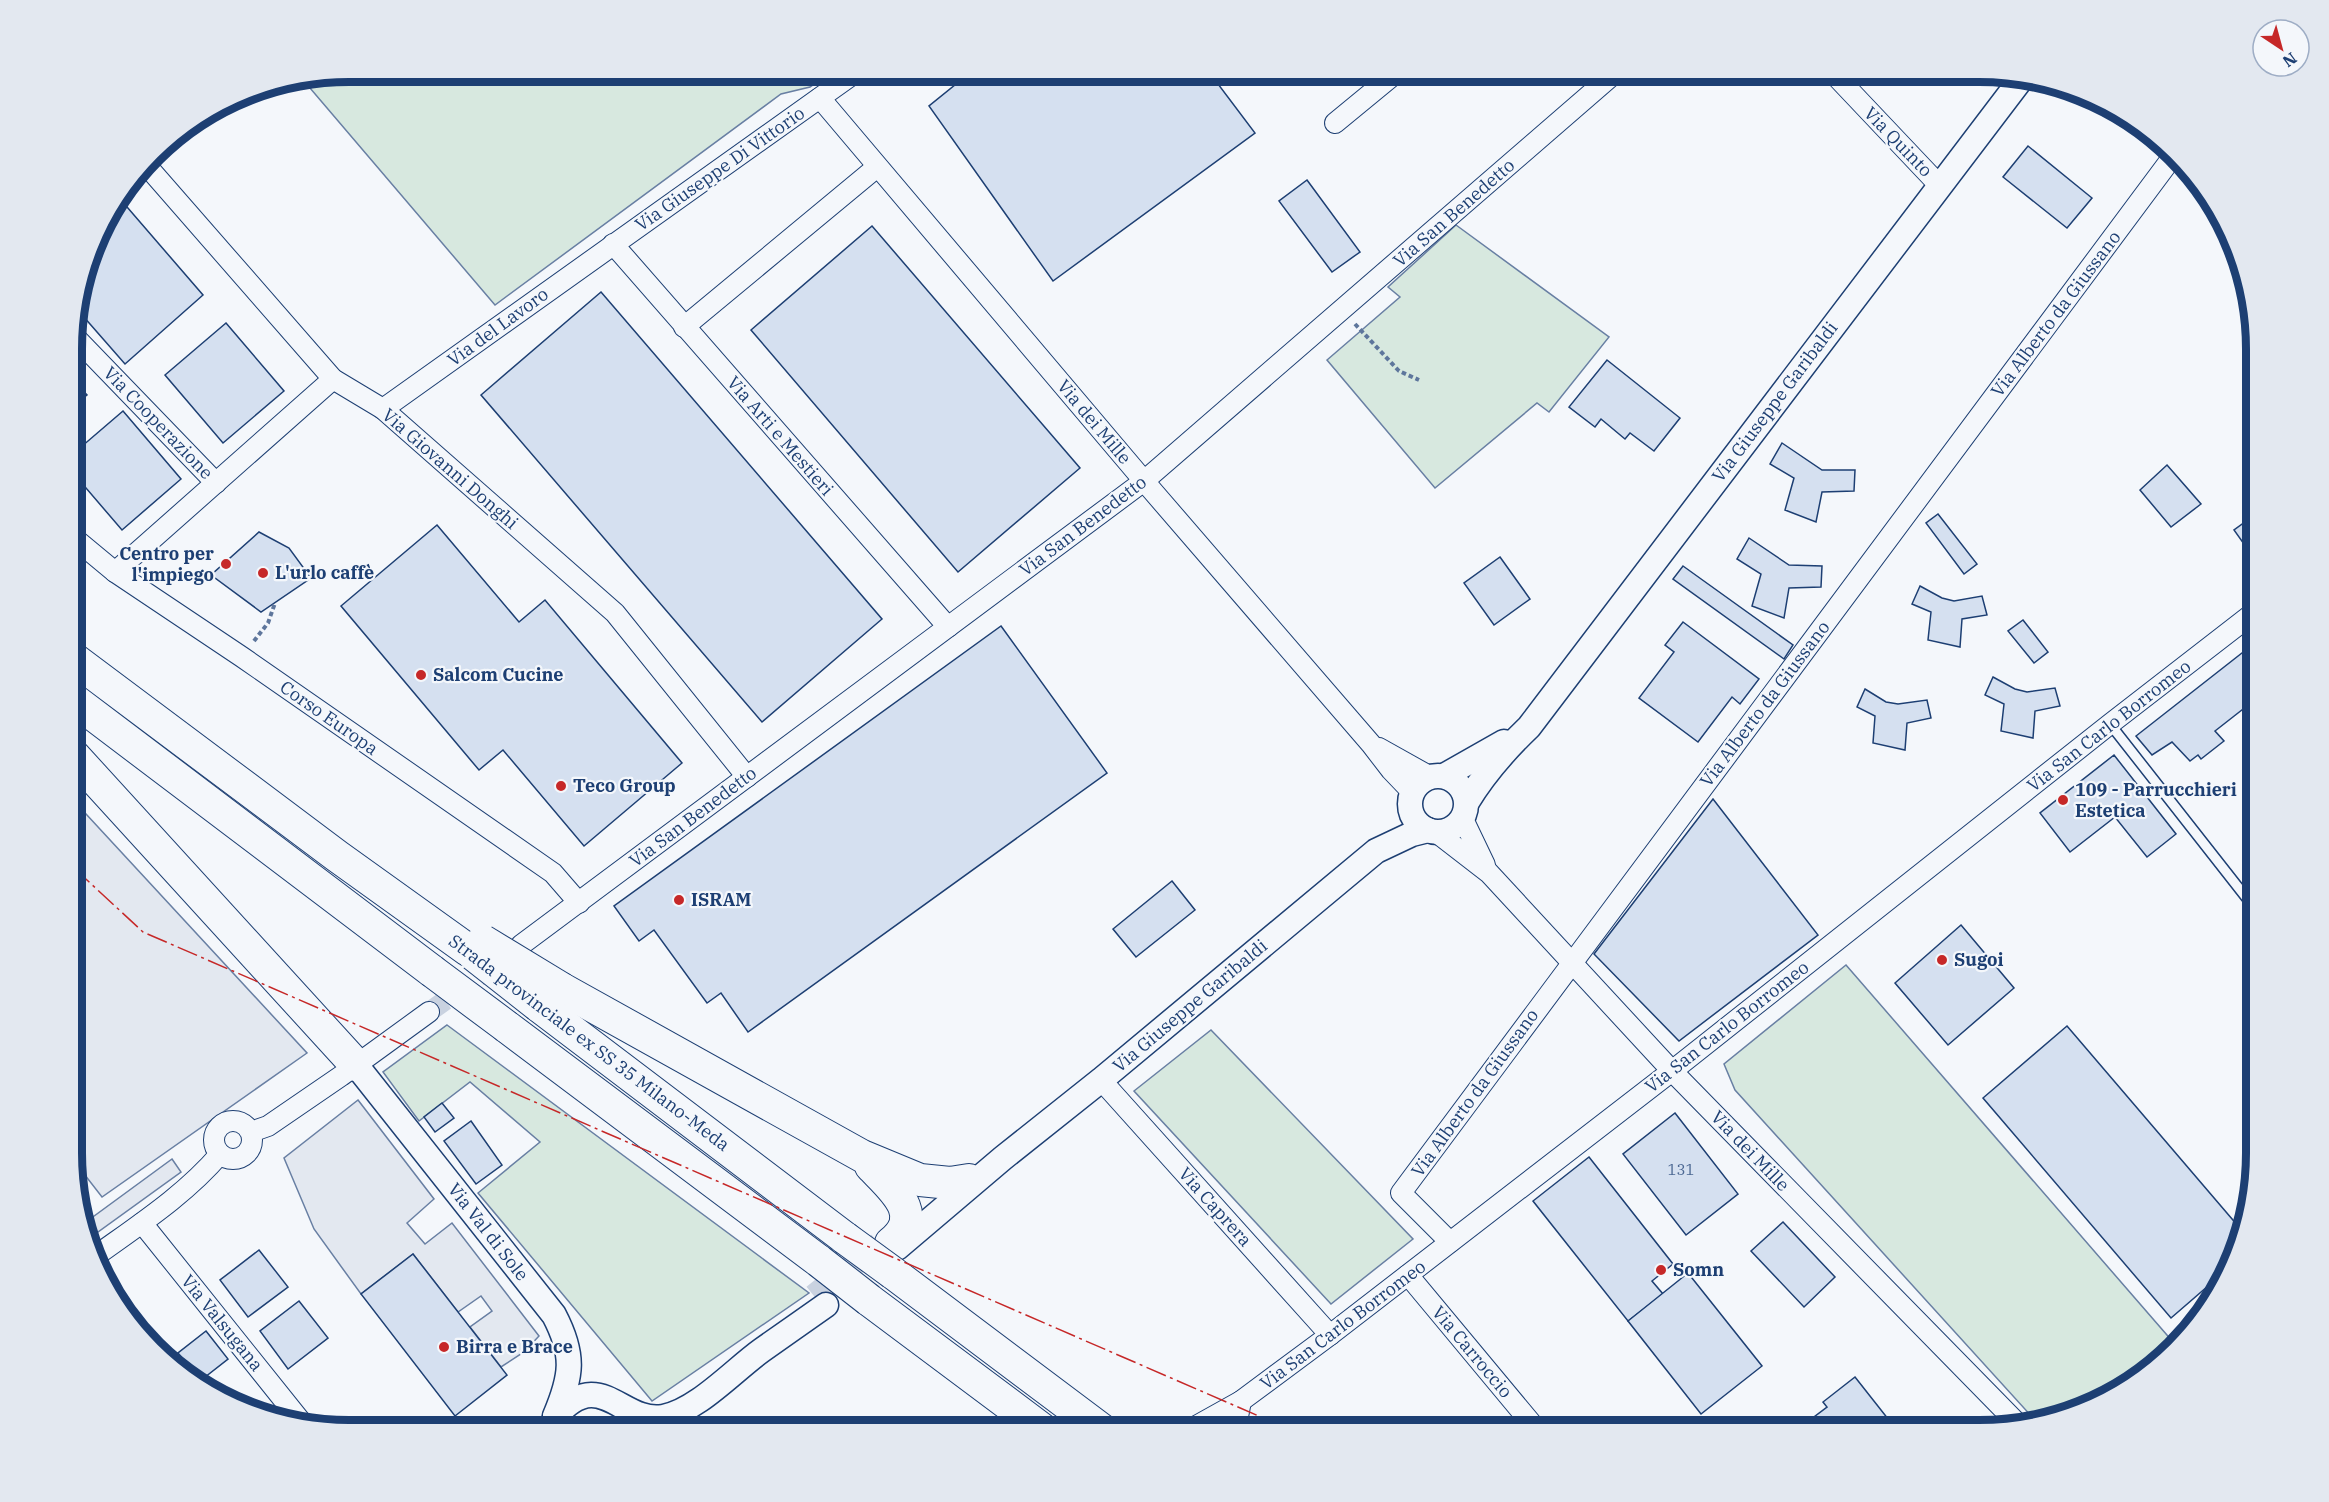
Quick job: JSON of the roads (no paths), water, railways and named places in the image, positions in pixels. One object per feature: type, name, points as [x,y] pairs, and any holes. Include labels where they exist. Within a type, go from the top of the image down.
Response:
[{"type":"highway","name":"Strada provinciale ex SS 35 Milano-Meda","points":[[82,665],[337,856],[476,945],[551,998],[845,1238],[895,1245],[1091,1420]]},
{"type":"highway","name":"Strada provinciale ex SS 35 Milano-Meda","points":[[82,706],[1030,1420]]},
{"type":"highway","points":[[82,765],[356,1065]]},
{"type":"highway","points":[[551,998],[862,1156],[908,1177],[950,1183],[969,1180]]},
{"type":"highway","points":[[862,1156],[896,1192],[904,1207],[895,1245]]},
{"type":"street","name":"Via Giuseppe Di Vittorio","points":[[613,244],[842,82]]},
{"type":"street","points":[[1335,123],[1385,82]]},
{"type":"street","name":"Via San Benedetto","points":[[521,945],[1144,481],[1604,82]]},
{"type":"street","name":"Via Quinto","points":[[1841,82],[1939,185]]},
{"type":"street","name":"Via Giuseppe Garibaldi","points":[[1465,810],[1480,780],[1504,751],[1529,727],[2016,85]]},
{"type":"street","name":"Via dei Mille","points":[[820,98],[1144,481],[1371,744],[1424,786]]},
{"type":"street","name":"Via Alberto da Giussano","points":[[1450,1242],[1401,1193],[2169,162]]},
{"type":"street","points":[[684,327],[877,167]]},
{"type":"street","name":"Via Giovanni Donghi","points":[[152,171],[333,379],[383,409],[615,613],[747,777]]},
{"type":"street","name":"Via Arti e Mestieri","points":[[613,244],[948,627]]},
{"type":"street","name":"Via del Lavoro","points":[[383,409],[613,244]]},
{"type":"street","name":"Via Cooperazione","points":[[82,345],[216,483]]},
{"type":"street","name":"Via Cooperazione","points":[[115,572],[333,379]]},
{"type":"street","name":"Corso Europa","points":[[82,545],[115,572],[242,657],[553,873],[579,903]]},
{"type":"street","name":"Via San Carlo Borromeo","points":[[1207,1420],[1241,1401],[1408,1275],[1672,1071],[2246,619]]},
{"type":"street","name":"Via Giuseppe Garibaldi","points":[[895,1245],[1101,1080],[1376,851],[1424,786],[1485,754],[1529,727]]},
{"type":"street","points":[[1460,785],[1465,810],[1451,829],[1432,831],[1414,818],[1424,786],[1460,785]]},
{"type":"street","name":"Via dei Mille","points":[[1465,810],[1489,873]]},
{"type":"street","name":"Via dei Mille","points":[[1432,831],[1489,873],[1672,1071],[2011,1417]]},
{"type":"street","name":"Via Giuseppe Garibaldi","points":[[1376,851],[1412,834],[1432,831]]},
{"type":"street","points":[[251,1132],[268,1126],[429,1012]]},
{"type":"street","name":"Via Val di Sole","points":[[356,1065],[554,1315],[564,1335],[569,1355],[569,1377],[554,1420]]},
{"type":"street","name":"Via Caprera","points":[[1101,1080],[1330,1335]]},
{"type":"street","points":[[229,1121],[242,1122],[251,1132],[253,1141],[250,1149],[236,1159],[220,1154],[216,1149],[214,1135],[223,1124],[229,1121]]},
{"type":"street","points":[[102,1251],[142,1223],[204,1173],[220,1154]]},
{"type":"street","name":"Via Giuseppe Garibaldi","points":[[895,1245],[969,1180],[1003,1158]]},
{"type":"street","name":"Via Valsugana","points":[[142,1223],[294,1413]]},
{"type":"street","name":"Via Carroccio","points":[[1408,1275],[1529,1420]]},
{"type":"street","points":[[555,1420],[565,1406],[577,1398],[591,1395],[605,1397],[639,1413],[662,1417],[690,1406],[761,1351],[820,1301]]},
{"type":"street","points":[[682,1420],[708,1393]]},
{"type":"street","points":[[1237,1420],[1241,1401]]},
{"type":"street","points":[[618,1403],[629,1413],[632,1420]]},
{"type":"lane","points":[[2110,724],[2246,897]]},
{"type":"tunnel","points":[[429,1012],[497,963]]},
{"type":"tunnel","points":[[814,1296],[879,1244]]},
{"type":"place","name":"Centro per l'impiego","points":[[226,564]]},
{"type":"place","name":"L'urlo caffè","points":[[263,573]]},
{"type":"place","name":"Salcom Cucine","points":[[421,675]]},
{"type":"place","name":"Teco Group","points":[[561,786]]},
{"type":"place","name":"109 - Parrucchieri Estetica","points":[[2063,800]]},
{"type":"place","name":"ISRAM","points":[[679,900]]},
{"type":"place","name":"Sugoi","points":[[1942,960]]},
{"type":"place","name":"Somn","points":[[1661,1270]]},
{"type":"place","name":"Birra e Brace","points":[[444,1347]]}]
